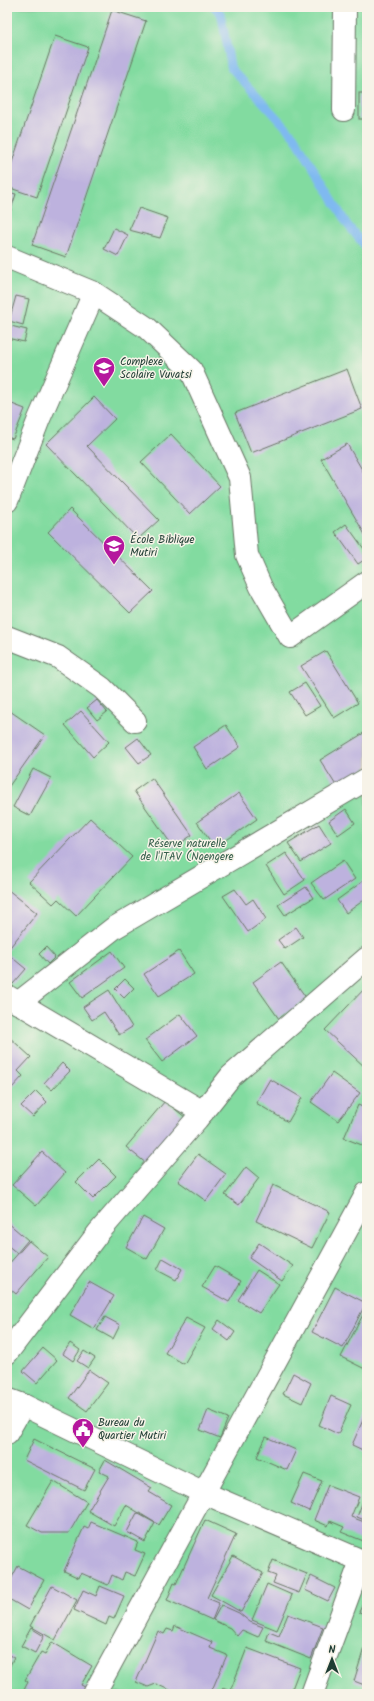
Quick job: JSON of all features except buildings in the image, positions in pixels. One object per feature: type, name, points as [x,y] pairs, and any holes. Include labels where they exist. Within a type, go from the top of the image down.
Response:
[{"type":"street","points":[[344,110],[346,7]]},
{"type":"street","points":[[7,256],[94,293],[146,328],[191,370],[240,478],[247,555],[260,587],[290,637],[367,582]]},
{"type":"street","points":[[7,501],[39,419],[94,293]]},
{"type":"street","points":[[7,637],[58,657],[102,688],[135,721]]},
{"type":"street","points":[[203,1112],[13,999],[114,928],[367,779]]},
{"type":"street","points":[[7,1353],[99,1232],[203,1112],[231,1076],[367,958]]},
{"type":"street","points":[[94,1694],[367,1193]]},
{"type":"street","points":[[7,1433],[15,1402],[204,1493],[364,1562],[312,1694]]},
{"type":"green space","name":"Réserve naturelle de l'ITAV (Ngengere","points":[[7,7],[367,7],[367,1694],[7,1694]]},
{"type":"waterway","points":[[214,7],[221,14],[231,68],[294,136],[347,224],[367,249]]},
{"type":"place","name":"Complexe Scolaire Vuvatsi","points":[[104,388]]},
{"type":"place","name":"École Biblique Mutiri","points":[[114,566]]},
{"type":"place","name":"Bureau du Quartier Mutiri","points":[[83,1448]]}]
